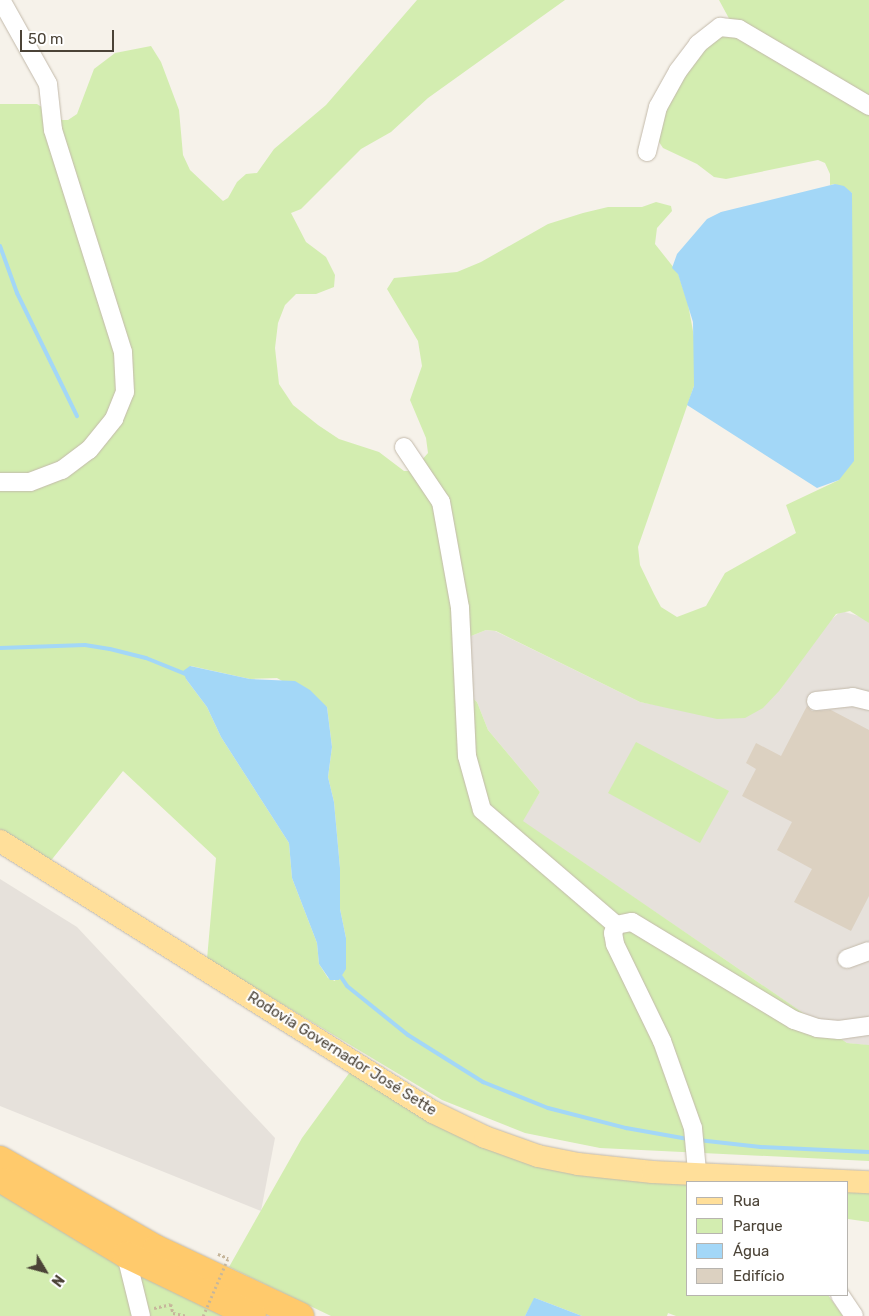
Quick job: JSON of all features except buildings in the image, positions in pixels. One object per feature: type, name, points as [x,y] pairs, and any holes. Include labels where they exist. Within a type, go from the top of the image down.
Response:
[{"type":"highway","points":[[0,1159],[156,1248],[301,1316]]},
{"type":"highway","points":[[0,1179],[126,1255],[253,1316]]},
{"type":"main road","name":"Rodovia Governador José Sette","points":[[0,841],[433,1112],[485,1137],[538,1156],[578,1164],[704,1177],[836,1181]]},
{"type":"main road","name":"Rodovia Governador José Sette","points":[[849,1181],[869,1182]]},
{"type":"street","points":[[0,482],[30,482],[62,470],[90,450],[114,420],[125,392],[123,352],[53,130],[48,84],[1,0]]},
{"type":"street","points":[[647,152],[658,107],[678,71],[698,44],[720,27],[739,30],[869,106]]},
{"type":"street","points":[[404,447],[441,502],[460,608],[467,756],[482,810],[616,926]]},
{"type":"street","points":[[816,701],[853,697],[869,701]]},
{"type":"street","points":[[616,926],[632,922],[794,1020],[817,1028],[839,1030],[869,1026]]},
{"type":"street","points":[[616,926],[615,944],[662,1041],[704,1177]]},
{"type":"street","points":[[847,960],[869,951]]},
{"type":"street","points":[[126,1255],[141,1313]]},
{"type":"street","points":[[841,1296],[854,1316]]},
{"type":"path","points":[[203,1316],[228,1258]]},
{"type":"path","points":[[141,1313],[170,1304],[173,1313],[188,1316]]},
{"type":"shaded area","points":[[841,611],[862,617],[869,623],[869,1045],[847,1043],[522,821],[540,792],[488,730],[477,702],[469,695],[462,649],[471,636],[486,630],[495,631],[640,702],[688,711],[780,690],[823,627]]},
{"type":"shaded area","points":[[0,879],[77,927],[275,1138],[261,1211],[0,1106]]},
{"type":"green space","points":[[417,0],[565,0],[428,98],[391,132],[361,149],[301,209],[291,213],[306,242],[326,257],[335,275],[334,287],[316,294],[296,294],[285,305],[278,323],[275,348],[279,384],[293,405],[339,439],[379,452],[404,471],[412,471],[428,453],[426,438],[410,400],[422,366],[418,341],[387,289],[394,278],[457,272],[481,262],[548,224],[583,213],[608,207],[642,207],[656,202],[671,206],[672,211],[657,228],[655,244],[678,273],[688,304],[695,342],[694,386],[638,547],[640,565],[661,607],[677,617],[706,606],[725,573],[796,533],[786,505],[839,480],[851,263],[852,193],[835,184],[830,185],[830,174],[825,163],[818,160],[726,179],[714,177],[697,164],[663,148],[657,139],[667,98],[703,41],[732,24],[719,0],[869,0],[869,623],[850,611],[836,614],[780,690],[763,708],[745,718],[717,719],[640,702],[496,631],[486,630],[471,636],[462,649],[469,695],[477,702],[488,730],[540,792],[523,821],[847,1043],[869,1045],[869,1161],[600,1148],[525,1133],[442,1100],[207,959],[216,858],[123,771],[49,863],[0,833],[0,104],[37,104],[62,120],[68,120],[77,114],[94,69],[115,53],[151,46],[161,62],[179,110],[183,155],[190,170],[223,201],[228,198],[237,182],[246,174],[257,173],[274,149],[326,105]],"holes":[[[191,666],[250,679],[277,678],[327,707],[332,747],[328,777],[334,802],[340,868],[340,909],[346,938],[335,981],[328,978],[319,964],[317,943],[292,878],[289,843],[221,737],[207,707],[186,679]]]},
{"type":"green space","points":[[636,742],[729,791],[700,843],[608,793]]},
{"type":"green space","points":[[350,1072],[440,1122],[686,1182],[686,1296],[829,1296],[843,1316],[676,1316],[668,1313],[667,1316],[582,1316],[535,1298],[525,1316],[331,1316],[229,1267],[302,1138]]},
{"type":"green space","points":[[849,1186],[869,1187],[869,1222],[849,1219]]},
{"type":"green space","points":[[0,1194],[81,1243],[225,1316],[0,1316]]},
{"type":"water","points":[[835,184],[844,186],[852,193],[854,461],[839,480],[817,488],[687,405],[694,386],[693,322],[678,274],[672,268],[677,254],[707,219],[721,212]]},
{"type":"water","points":[[190,666],[250,679],[295,681],[310,690],[327,707],[332,747],[328,777],[334,802],[340,868],[340,909],[346,938],[346,969],[339,980],[330,980],[319,964],[317,943],[292,878],[289,843],[221,737],[207,707],[186,679],[183,671]]},
{"type":"water","points":[[535,1298],[582,1316],[525,1316]]},
{"type":"waterway","points":[[0,246],[17,293],[77,416]]},
{"type":"waterway","points":[[0,648],[85,645],[146,658],[188,675]]},
{"type":"waterway","points":[[339,974],[347,986],[408,1035],[483,1082],[548,1108],[626,1128],[688,1139]]},
{"type":"waterway","points":[[698,1140],[761,1147],[869,1152]]}]
